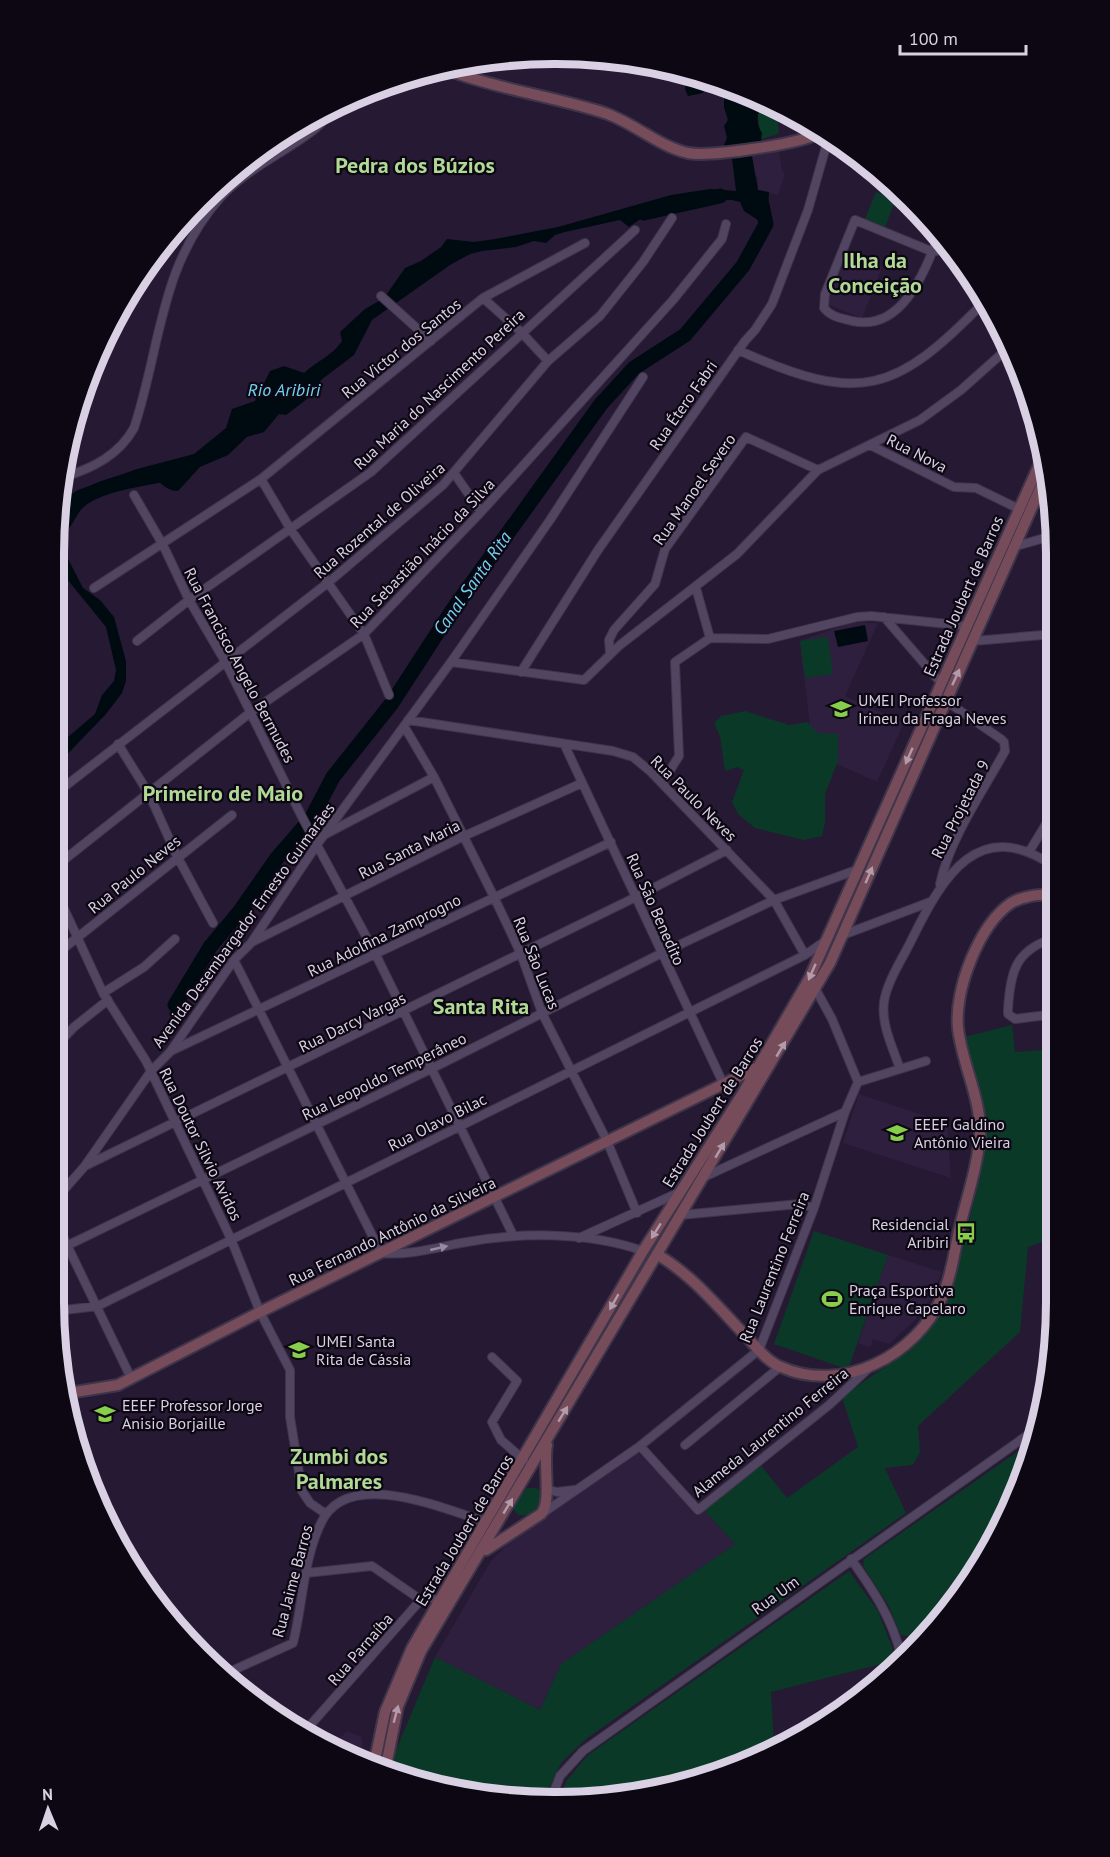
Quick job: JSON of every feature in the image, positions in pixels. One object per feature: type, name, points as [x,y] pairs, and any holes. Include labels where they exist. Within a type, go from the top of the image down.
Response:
[{"type":"main road","points":[[459,74],[503,89],[606,113],[626,121],[671,147],[689,153],[764,146],[800,141],[811,137]]},
{"type":"main road","name":"Estrada Joubert de Barros","points":[[387,1762],[393,1727],[408,1678],[704,1177],[747,1096],[759,1067],[809,979],[1037,468]]},
{"type":"main road","name":"Estrada Joubert de Barros","points":[[375,1758],[380,1728],[397,1679],[440,1600],[524,1460],[643,1251],[816,990],[843,935],[1040,487]]},
{"type":"main road","points":[[658,1254],[692,1279],[759,1350],[780,1367],[810,1376],[859,1371],[892,1355],[914,1337],[934,1312],[948,1283],[953,1250],[979,1146],[979,1118],[961,1044],[958,1016],[974,951],[991,922],[1012,902],[1027,897],[1046,895]]},
{"type":"main road","name":"Rua Fernando Antônio da Silveira","points":[[73,1392],[105,1388],[131,1378],[759,1067]]},
{"type":"main road","points":[[723,1083],[747,1096]]},
{"type":"main road","points":[[475,1562],[496,1541],[541,1514],[548,1503],[544,1466],[548,1439]]},
{"type":"main road","points":[[507,1488],[523,1483],[533,1483],[546,1489]]},
{"type":"street","points":[[250,171],[319,125]]},
{"type":"street","name":"Rua Étero Fabri","points":[[521,672],[598,550],[772,304],[808,210],[826,146]]},
{"type":"street","points":[[72,474],[107,459],[125,443],[134,428],[173,274],[204,219],[220,198],[242,178]]},
{"type":"street","name":"Rua Rozental de Oliveira","points":[[64,787],[329,582],[454,473],[548,361],[600,315],[643,262],[672,218]]},
{"type":"street","points":[[935,246],[933,252],[910,296],[883,319],[864,323],[831,315],[824,308],[822,301],[855,220],[933,252],[939,250]]},
{"type":"street","name":"Rua Sebastião Inácio da Silva","points":[[64,860],[251,712],[364,634],[481,512],[674,300],[722,239],[726,224]]},
{"type":"street","name":"Rua Maria do Nascimento Pereira","points":[[137,641],[189,600],[371,472],[521,332],[635,230]]},
{"type":"street","name":"Rua Victor dos Santos","points":[[94,588],[261,479],[483,298],[585,243]]},
{"type":"street","points":[[381,296],[431,341]]},
{"type":"street","points":[[483,298],[521,332],[548,361]]},
{"type":"street","points":[[738,350],[811,379],[848,383],[872,382],[910,367],[948,339],[979,308]]},
{"type":"street","points":[[451,662],[584,680],[610,653],[737,554],[818,471],[920,420],[961,390],[1002,354]]},
{"type":"street","name":"Avenida Desembargador Ernesto Guimarães","points":[[64,1188],[84,1167],[151,1071],[170,1052],[234,960],[251,943],[316,846],[451,662],[550,520],[644,377]]},
{"type":"street","name":"Rua Manoel Severo","points":[[610,653],[609,640],[614,630],[655,584],[665,549],[746,437],[818,471]]},
{"type":"street","name":"Rua Nova","points":[[870,444],[954,487],[976,488],[1019,509]]},
{"type":"street","points":[[454,473],[481,512]]},
{"type":"street","points":[[261,479],[291,530],[364,634],[389,695]]},
{"type":"street","name":"Rua Francisco Angelo Bermudes","points":[[134,495],[163,545],[189,600],[226,663],[316,846],[375,953],[513,1235]]},
{"type":"street","points":[[1012,548],[1045,538]]},
{"type":"street","points":[[696,588],[710,638]]},
{"type":"street","points":[[662,783],[679,756],[675,662],[710,638],[768,639],[857,617],[967,626]]},
{"type":"street","points":[[884,618],[941,683]]},
{"type":"street","points":[[973,641],[1046,635]]},
{"type":"street","name":"Rua Projetada 9","points":[[939,890],[945,865],[1005,751],[1004,742],[1001,739],[946,701]]},
{"type":"street","name":"Rua Paulo Neves","points":[[406,723],[613,751],[633,757],[662,783],[774,900],[805,955]]},
{"type":"street","name":"Rua São Lucas","points":[[406,723],[521,954],[542,1013],[607,1141],[637,1213]]},
{"type":"street","points":[[118,744],[149,794],[177,856],[213,923]]},
{"type":"street","name":"Rua São Benedito","points":[[565,746],[611,842],[660,954],[723,1083]]},
{"type":"street","points":[[324,835],[434,777]]},
{"type":"street","name":"Rua Santa Maria","points":[[251,943],[462,837],[582,783]]},
{"type":"street","name":"Rua Paulo Neves","points":[[64,948],[177,856],[232,815]]},
{"type":"street","points":[[1029,852],[1046,824]]},
{"type":"street","name":"Rua Adolfina Zamprogno","points":[[170,1052],[611,842]]},
{"type":"street","points":[[900,1069],[885,1025],[884,1001],[930,902],[956,867],[974,853],[994,847],[1029,852],[1046,862]]},
{"type":"street","name":"Rua Darcy Vargas","points":[[84,1167],[521,954],[727,850]]},
{"type":"street","name":"Rua Leopoldo Temperâneo","points":[[64,1248],[431,1069],[660,954],[774,900],[859,869]]},
{"type":"street","points":[[843,935],[930,902]]},
{"type":"street","name":"Rua Doutor Silvio Avidos","points":[[64,909],[105,996],[136,1041],[151,1071],[231,1239],[261,1312],[290,1370],[290,1417],[302,1491],[310,1503],[326,1514]]},
{"type":"street","points":[[64,1038],[105,996],[144,967],[176,939]]},
{"type":"street","name":"Rua Olavo Bilac","points":[[64,1310],[98,1306],[805,955],[825,941]]},
{"type":"street","points":[[1046,941],[1020,958],[1012,975],[1008,1014],[1015,1019],[1046,1015]]},
{"type":"street","points":[[234,960],[381,1253],[413,1254],[513,1235],[578,1238],[643,1251]]},
{"type":"street","points":[[816,990],[832,1019],[858,1082],[926,1061]]},
{"type":"street","name":"Rua Laurentino Ferreira","points":[[541,1514],[640,1446],[759,1350],[814,1208],[845,1112],[858,1082]]},
{"type":"street","points":[[704,1177],[845,1112]]},
{"type":"street","points":[[578,1238],[680,1192]]},
{"type":"street","points":[[680,1215],[799,1204],[814,1208]]},
{"type":"street","points":[[64,1238],[131,1378]]},
{"type":"street","points":[[492,1357],[517,1380],[495,1415],[493,1426],[507,1446],[524,1460]]},
{"type":"street","points":[[685,1445],[780,1367]]},
{"type":"street","name":"Alameda Laurentino Ferreira","points":[[640,1446],[698,1510],[829,1405],[870,1367]]},
{"type":"street","name":"Rua Um","points":[[554,1792],[560,1776],[583,1751],[1027,1434]]},
{"type":"street","points":[[546,1489],[563,1492],[578,1489]]},
{"type":"street","name":"Rua Jaime Barros","points":[[232,1671],[293,1644],[306,1573],[316,1534],[326,1514],[350,1498],[387,1495],[418,1500],[486,1522]]},
{"type":"street","points":[[851,1559],[884,1608],[893,1627],[900,1651]]},
{"type":"street","points":[[306,1573],[372,1566],[421,1600],[427,1598],[440,1600]]},
{"type":"street","name":"Rua Parnaíba","points":[[309,1726],[421,1600]]},
{"type":"shaded area","points":[[779,151],[782,171],[785,173],[778,195],[758,190],[758,178],[732,158]]},
{"type":"shaded area","points":[[845,252],[882,267],[862,318],[824,303]]},
{"type":"shaded area","name":"UMEI Professor Irineu da Fraga Neves","points":[[852,622],[878,623],[845,696],[904,723],[877,782],[813,753],[800,641]]},
{"type":"shaded area","name":"EEEF Galdino Antônio Vieira","points":[[859,1094],[947,1123],[951,1178],[843,1143]]},
{"type":"shaded area","points":[[888,1255],[942,1272],[931,1298],[915,1320],[889,1344],[873,1339],[870,1347],[858,1343]]},
{"type":"shaded area","points":[[637,1451],[697,1513],[704,1510],[735,1544],[561,1664],[540,1710],[435,1657],[491,1561],[506,1546]]},
{"type":"shaded area","points":[[347,1731],[362,1737],[363,1753],[338,1742]]},
{"type":"green space","points":[[760,110],[777,118],[778,134],[761,139],[758,116]]},
{"type":"green space","points":[[876,192],[890,197],[895,202],[885,227],[865,219]]},
{"type":"green space","points":[[828,637],[833,674],[805,678],[800,641]]},
{"type":"green space","points":[[745,711],[789,725],[807,722],[818,733],[838,734],[838,761],[825,794],[825,822],[822,836],[803,840],[755,828],[738,814],[732,802],[744,770],[737,767],[725,771],[720,736],[714,723],[721,716]]},
{"type":"green space","points":[[1012,1025],[1015,1052],[1046,1050],[1046,1240],[1028,1247],[1020,1332],[918,1426],[920,1452],[913,1465],[885,1468],[906,1513],[586,1739],[561,1763],[547,1792],[491,1788],[459,1783],[394,1765],[396,1750],[435,1657],[540,1710],[561,1664],[735,1544],[704,1510],[759,1463],[787,1498],[858,1447],[842,1397],[905,1352],[936,1319],[951,1282],[968,1224],[982,1164],[986,1125],[980,1091],[964,1037]]},
{"type":"green space","name":"Praça Esportiva Enrique Capelaro","points":[[814,1231],[888,1255],[849,1367],[841,1367],[774,1344]]},
{"type":"green space","points":[[1023,1448],[1008,1490],[980,1547],[944,1601],[913,1637],[901,1635],[887,1603],[863,1566],[864,1559]]},
{"type":"green space","points":[[527,1488],[536,1488],[541,1491],[540,1507],[529,1515],[518,1515],[512,1508]]},
{"type":"green space","points":[[849,1571],[878,1611],[895,1655],[887,1662],[771,1692],[772,1742],[743,1755],[682,1776],[619,1788],[562,1792],[567,1780],[588,1755]]},
{"type":"water","name":"Rio Aribiri","points":[[686,82],[705,88],[703,93],[688,96],[685,89]]},
{"type":"water","name":"Rio Aribiri","points":[[724,95],[759,109],[758,125],[762,133],[759,155],[752,156],[758,190],[769,192],[767,226],[744,211],[740,202],[732,200],[683,201],[679,209],[672,207],[659,209],[629,227],[620,220],[555,235],[546,243],[534,241],[516,247],[470,254],[450,265],[372,320],[354,355],[321,380],[311,396],[286,415],[279,414],[264,432],[247,437],[228,455],[200,467],[178,491],[169,489],[146,475],[97,490],[73,503],[66,535],[66,555],[83,588],[100,600],[114,617],[126,661],[126,681],[122,693],[106,714],[64,758],[64,740],[95,714],[102,695],[114,681],[116,670],[106,627],[64,574],[64,555],[69,496],[78,490],[137,469],[194,454],[226,428],[232,409],[255,401],[270,371],[284,366],[304,373],[329,355],[342,341],[340,332],[365,309],[384,298],[405,268],[421,261],[441,247],[447,239],[474,242],[495,239],[558,227],[671,195],[710,189],[736,191],[732,158],[728,159],[724,145],[727,138],[724,126],[728,120],[724,107]]},
{"type":"water","points":[[865,625],[868,641],[838,647],[834,631]]},
{"type":"waterway","name":"Rio Aribiri","points":[[644,213],[720,196]]},
{"type":"waterway","name":"Canal Santa Rita","points":[[175,1005],[210,947],[240,911],[277,858],[311,819],[333,777],[392,703],[451,612],[601,404],[634,368],[685,335],[743,266],[766,224],[762,205]]},
{"type":"waterway","name":"Rio Aribiri","points":[[66,519],[77,503],[97,491],[109,486],[171,473]]},
{"type":"place","name":"UMEI Professor Irineu da Fraga Neves","points":[[841,709]]},
{"type":"place","name":"EEEF Galdino Antônio Vieira","points":[[897,1133]]},
{"type":"place","name":"Residencial Aribiri","points":[[966,1233]]},
{"type":"place","name":"Praça Esportiva Enrique Capelaro","points":[[832,1299]]},
{"type":"place","name":"UMEI Santa Rita de Cássia","points":[[299,1350]]},
{"type":"place","name":"EEEF Professor Jorge Anisio Borjaille","points":[[105,1414]]},
{"type":"district","name":"Pedra dos Búzios","points":[[415,165]]},
{"type":"district","name":"Ilha da Conceição","points":[[875,272]]},
{"type":"district","name":"Primeiro de Maio","points":[[223,793]]},
{"type":"district","name":"Santa Rita","points":[[481,1006]]},
{"type":"district","name":"Zumbi dos Palmares","points":[[339,1468]]}]
